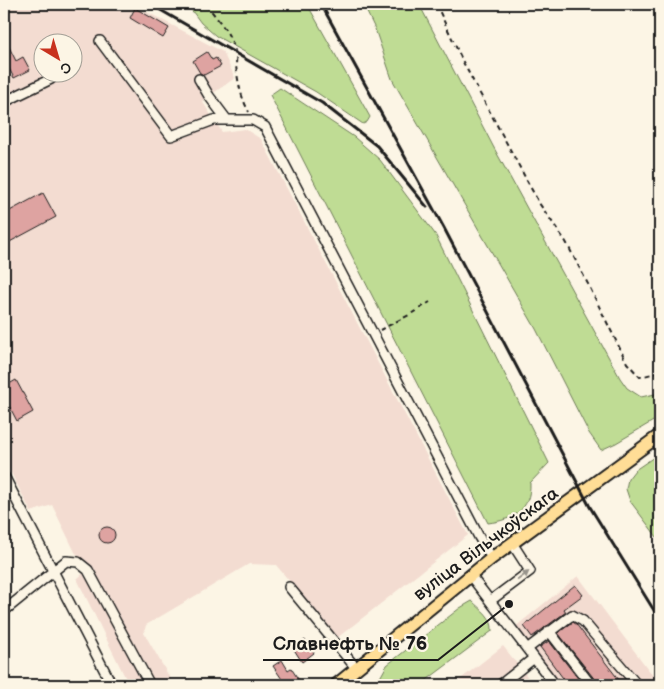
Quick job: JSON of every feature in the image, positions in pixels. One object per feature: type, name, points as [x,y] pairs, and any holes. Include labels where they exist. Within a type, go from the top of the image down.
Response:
[{"type":"main road","name":"вуліца Вільчкоўскага","points":[[336,685],[492,558],[660,435]]},
{"type":"street","points":[[100,41],[171,136],[214,120],[253,120],[265,127],[479,537],[492,558]]},
{"type":"street","points":[[199,79],[227,120]]},
{"type":"street","points":[[4,102],[45,82]]},
{"type":"street","points":[[4,476],[112,685]]},
{"type":"street","points":[[490,601],[530,571],[512,543]]},
{"type":"street","points":[[4,611],[66,561],[78,562],[88,570],[150,685]]},
{"type":"street","points":[[470,575],[555,685]]},
{"type":"street","points":[[288,587],[356,668]]},
{"type":"street","points":[[527,649],[572,615],[582,621],[637,685]]},
{"type":"street","points":[[549,632],[591,685]]},
{"type":"street","points":[[500,685],[534,658]]},
{"type":"path","points":[[206,4],[230,34],[236,53],[236,64],[244,102],[253,120]]},
{"type":"path","points":[[436,4],[464,64],[539,203],[570,251],[626,363],[640,377],[660,372]]},
{"type":"path","points":[[374,333],[409,316],[430,302]]},
{"type":"path","points":[[364,685],[370,681]]},
{"type":"shaded area","points":[[4,4],[132,4],[223,52],[235,78],[202,101],[222,132],[245,129],[261,139],[468,535],[337,638],[276,565],[249,564],[146,625],[144,633],[174,685],[129,685],[77,579],[89,568],[75,552],[52,505],[31,512],[4,459],[4,372],[10,369],[4,356]]},
{"type":"shaded area","points":[[578,576],[660,685],[561,685],[515,627]]},
{"type":"shaded area","points":[[503,646],[534,685],[453,685]]},
{"type":"green space","points":[[187,4],[305,4],[311,11],[370,117],[367,122],[363,124],[316,92],[216,36],[201,23]]},
{"type":"green space","points":[[363,4],[419,4],[494,148],[620,378],[627,388],[641,397],[660,392],[660,417],[601,450],[589,433],[536,329],[392,79],[375,29]]},
{"type":"green space","points":[[280,88],[354,137],[380,160],[435,234],[549,463],[530,483],[530,492],[524,507],[513,516],[488,523],[270,95]]},
{"type":"green space","points":[[660,453],[660,541],[630,501],[626,489],[628,479],[635,470]]},
{"type":"green space","points":[[472,601],[491,622],[492,631],[420,685],[376,685],[387,665],[460,608]]},
{"type":"building","points":[[135,8],[169,28],[163,38],[130,18]]},
{"type":"building","points":[[4,37],[16,61],[23,57],[30,70],[14,78],[4,59]]},
{"type":"building","points":[[207,52],[212,60],[216,58],[221,66],[204,75],[200,73],[193,61]]},
{"type":"building","points":[[43,193],[56,217],[4,245],[4,214]]},
{"type":"building","points":[[16,380],[33,412],[17,421],[4,396],[4,387]]},
{"type":"building","points":[[107,527],[113,529],[115,535],[113,541],[107,543],[101,541],[99,535],[101,529]]},
{"type":"building","points":[[575,585],[583,595],[564,609],[566,612],[532,637],[524,626]]},
{"type":"building","points":[[573,622],[619,680],[612,685],[597,685],[596,681],[558,633]]},
{"type":"building","points":[[305,640],[314,653],[302,662],[293,648]]},
{"type":"building","points":[[549,641],[583,685],[568,685],[540,647]]},
{"type":"building","points":[[282,660],[288,670],[291,668],[302,685],[286,685],[273,666]]},
{"type":"railway","points":[[150,4],[322,103],[377,146],[427,207]]},
{"type":"railway","points":[[321,4],[444,228],[590,507],[660,620]]},
{"type":"place","name":"Славнефть № 76","points":[[509,604]]}]
